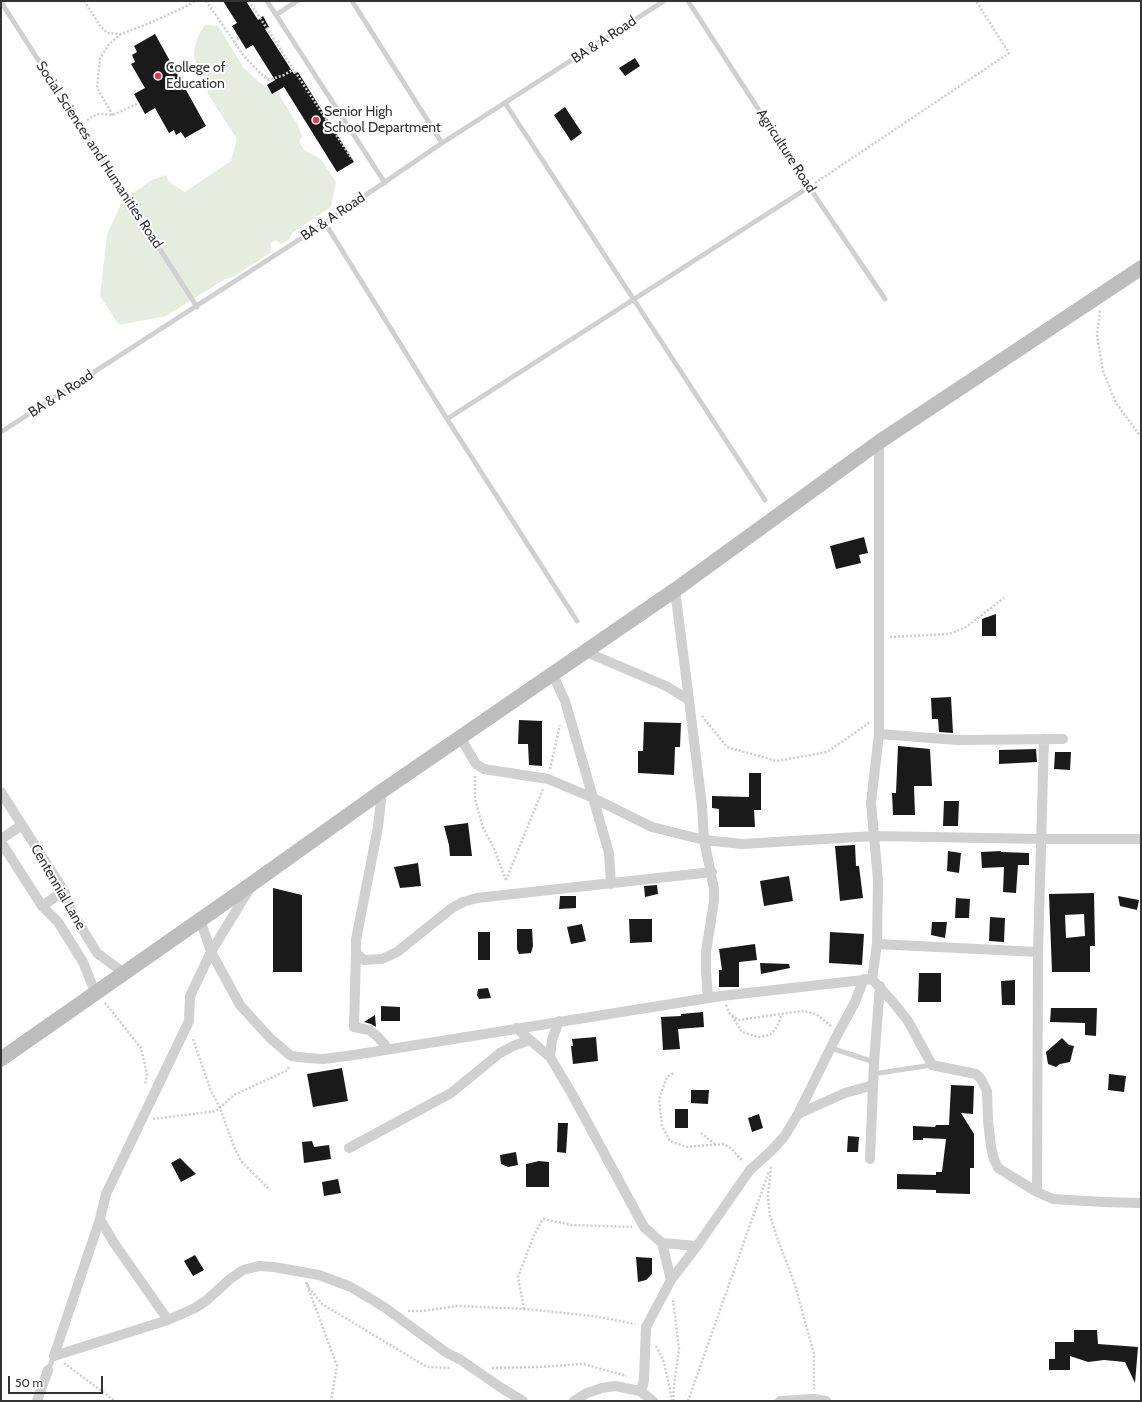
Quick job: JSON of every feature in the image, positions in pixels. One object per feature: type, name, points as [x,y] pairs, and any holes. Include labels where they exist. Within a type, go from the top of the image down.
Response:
[{"type":"street","points":[[1,1057],[124,973],[552,673],[586,652],[675,590],[879,442],[1141,268]]},
{"type":"street","points":[[870,1159],[874,1062],[872,982],[877,944],[878,880],[871,803],[879,734],[879,442]]},
{"type":"street","points":[[675,590],[702,806],[704,840],[712,872],[714,888],[714,901],[706,958],[708,998]]},
{"type":"street","points":[[586,652],[666,686],[689,700]]},
{"type":"street","points":[[552,673],[565,701],[609,853],[611,884]]},
{"type":"street","points":[[879,734],[958,740],[1063,739]]},
{"type":"street","points":[[460,737],[476,764],[484,770],[548,779],[593,798],[652,827],[704,840],[742,844],[874,836],[1141,839]]},
{"type":"street","points":[[1037,1192],[1038,952],[1044,739]]},
{"type":"street","points":[[382,791],[378,827],[356,940],[354,1027],[369,1030],[377,1036],[385,1045],[386,1049]]},
{"type":"street","name":"Centennial Lane","points":[[1,792],[64,891],[72,912],[97,953],[124,973]]},
{"type":"street","points":[[1,840],[22,825]]},
{"type":"street","name":"Centennial Lane","points":[[1,840],[42,906],[58,922],[83,962],[96,992]]},
{"type":"street","points":[[356,953],[364,960],[382,959],[397,952],[452,908],[463,902],[477,898],[712,872]]},
{"type":"street","points":[[54,1356],[100,1219],[106,1194],[189,1021],[190,996],[211,952],[253,883]]},
{"type":"street","points":[[42,906],[64,891]]},
{"type":"street","points":[[200,919],[211,952],[240,1005],[270,1038],[291,1056],[308,1058],[324,1059],[721,996],[872,982]]},
{"type":"street","points":[[68,938],[82,930]]},
{"type":"street","points":[[877,944],[1038,952]]},
{"type":"street","points":[[83,962],[97,953]]},
{"type":"street","points":[[640,1391],[644,1379],[646,1327],[671,1280],[697,1246],[750,1170],[784,1137],[798,1114],[855,1002],[872,982]]},
{"type":"street","points":[[872,982],[908,1022],[932,1065],[976,1074],[981,1079],[987,1091],[991,1147],[995,1163],[998,1168],[1037,1192],[1052,1198],[1141,1203]]},
{"type":"street","points":[[550,1057],[552,1040],[558,1021]]},
{"type":"street","points":[[516,1028],[550,1057],[572,1094],[644,1227],[662,1243],[671,1280]]},
{"type":"street","points":[[349,1148],[450,1093],[500,1053],[513,1046],[530,1040]]},
{"type":"street","points":[[798,1114],[845,1093],[873,1086]]},
{"type":"street","points":[[100,1219],[114,1243],[168,1320]]},
{"type":"street","points":[[662,1243],[697,1246]]},
{"type":"street","points":[[54,1356],[168,1320],[195,1308],[243,1270],[259,1266],[274,1267],[319,1275],[351,1287],[384,1307],[447,1353],[461,1360],[523,1401]]},
{"type":"street","points":[[37,1401],[48,1370]]},
{"type":"street","points":[[574,1401],[587,1393],[614,1386],[640,1391],[653,1401]]},
{"type":"street","points":[[780,1401],[814,1399],[826,1401]]},
{"type":"lane","points":[[267,1],[385,183]]},
{"type":"lane","points":[[276,15],[297,1]]},
{"type":"lane","points":[[352,1],[442,143]]},
{"type":"lane","name":"BA & A Road","points":[[1,432],[197,307],[385,183],[442,143],[664,1]]},
{"type":"lane","name":"Agriculture Road","points":[[688,1],[809,187],[885,300]]},
{"type":"lane","name":"Social Sciences and Humanities Road","points":[[1,2],[197,307]]},
{"type":"lane","points":[[505,103],[765,500]]},
{"type":"lane","points":[[447,419],[809,187]]},
{"type":"lane","points":[[325,223],[447,419],[577,621]]},
{"type":"lane","points":[[831,1048],[874,1062]]},
{"type":"lane","points":[[873,1074],[932,1065]]},
{"type":"lane","points":[[48,1370],[54,1356]]},
{"type":"path","points":[[84,1],[101,27],[108,33],[121,34]]},
{"type":"path","points":[[112,115],[97,88],[100,58],[110,42],[121,34],[150,23],[188,6],[195,1]]},
{"type":"path","points":[[206,1],[244,56],[262,75],[269,80],[284,75],[294,69]]},
{"type":"path","points":[[249,1],[352,159]]},
{"type":"path","points":[[809,187],[1008,53],[976,1]]},
{"type":"path","points":[[234,42],[240,38]]},
{"type":"path","points":[[80,125],[97,114],[112,115],[139,102]]},
{"type":"path","points":[[1103,293],[1097,335],[1103,371],[1116,403],[1141,437]]},
{"type":"path","points":[[879,637],[949,634],[966,627],[1004,598]]},
{"type":"path","points":[[689,700],[727,747],[777,761],[827,752],[879,716]]},
{"type":"path","points":[[476,764],[475,799],[483,828],[493,846],[506,880],[548,779],[560,724]]},
{"type":"path","points":[[96,992],[140,1048],[147,1074],[145,1087]]},
{"type":"path","points":[[721,996],[730,1014],[742,1032],[758,1037],[770,1035],[777,1027],[782,1014]]},
{"type":"path","points":[[730,1014],[738,1020],[802,1011],[816,1014],[839,1032]]},
{"type":"path","points":[[189,1021],[194,1046],[211,1091],[220,1108],[234,1147],[241,1161],[268,1188]]},
{"type":"path","points":[[141,1121],[216,1111],[234,1095],[288,1070],[291,1056]]},
{"type":"path","points":[[673,1073],[667,1077],[659,1099],[662,1126],[670,1141],[686,1147],[724,1144],[732,1149],[750,1170]]},
{"type":"path","points":[[701,1133],[716,1145]]},
{"type":"path","points":[[772,1150],[768,1196],[770,1216],[795,1286],[814,1354],[814,1399]]},
{"type":"path","points":[[688,1401],[770,1168]]},
{"type":"path","points":[[524,1309],[518,1277],[534,1235],[542,1219],[572,1225],[644,1227]]},
{"type":"path","points":[[671,1280],[679,1348],[673,1401]]},
{"type":"path","points":[[384,1307],[402,1312],[423,1311],[457,1306],[524,1309],[594,1316],[646,1327],[663,1359],[673,1401]]},
{"type":"path","points":[[54,1356],[115,1401]]},
{"type":"shaded area","points":[[205,25],[218,26],[243,67],[259,82],[279,95],[298,125],[302,136],[299,142],[304,150],[321,159],[336,182],[331,207],[292,233],[289,240],[281,244],[276,240],[271,243],[270,253],[166,316],[119,325],[100,296],[107,234],[123,200],[152,180],[166,175],[170,183],[185,192],[231,161],[237,139],[208,94],[205,79],[194,58],[195,46],[199,34]]},
{"type":"building","points":[[223,1],[246,1],[258,20],[263,16],[269,27],[265,29],[294,74],[298,72],[354,162],[337,172],[284,87],[272,94],[267,85],[275,80],[253,45],[246,49],[232,26],[237,23]]},
{"type":"building","name":"College of Education","points":[[155,34],[206,126],[185,138],[181,132],[176,135],[174,130],[169,133],[155,108],[145,114],[134,94],[145,88],[131,64],[135,62],[132,55],[137,52],[134,46]]},
{"type":"building","points":[[635,58],[640,66],[625,76],[619,68]]},
{"type":"building","points":[[565,107],[582,133],[571,141],[554,115]]},
{"type":"building","points":[[864,537],[868,553],[859,555],[861,563],[836,569],[830,546]]},
{"type":"building","points":[[996,614],[996,636],[982,636],[982,619]]},
{"type":"building","points":[[951,697],[953,733],[939,732],[938,719],[932,719],[931,698]]},
{"type":"building","points":[[519,720],[542,721],[542,766],[529,765],[528,744],[518,744]]},
{"type":"building","points":[[644,722],[681,723],[680,747],[675,747],[674,775],[638,773],[638,751],[643,751]]},
{"type":"building","points":[[898,746],[930,749],[932,786],[914,786],[915,815],[893,815],[892,793],[896,793]]},
{"type":"building","points":[[1036,749],[1037,762],[999,764],[999,750]]},
{"type":"building","points":[[1055,752],[1071,752],[1070,770],[1054,769]]},
{"type":"building","points":[[749,773],[761,773],[761,810],[754,810],[755,827],[719,827],[719,809],[712,808],[712,796],[749,797]]},
{"type":"building","points":[[944,801],[959,801],[958,826],[943,826]]},
{"type":"building","points":[[468,823],[472,856],[450,856],[444,826]]},
{"type":"building","points":[[855,845],[856,866],[859,866],[863,898],[840,901],[835,846]]},
{"type":"building","points":[[948,851],[961,853],[959,873],[947,871]]},
{"type":"building","points":[[1001,851],[1029,853],[1029,865],[1018,865],[1016,893],[1003,892],[1004,867],[982,868],[981,852]]},
{"type":"building","points":[[418,863],[421,886],[400,888],[394,867]]},
{"type":"building","points":[[789,876],[793,901],[764,906],[760,881]]},
{"type":"building","points":[[657,885],[658,894],[645,897],[644,886]]},
{"type":"building","points":[[273,888],[302,895],[302,972],[273,972]]},
{"type":"building","points":[[1094,893],[1095,946],[1090,946],[1090,972],[1052,972],[1049,894]],"holes":[[[1084,914],[1085,936],[1066,938],[1065,915]]]},
{"type":"building","points":[[560,896],[576,896],[576,908],[559,909]]},
{"type":"building","points":[[1118,896],[1139,900],[1137,910],[1120,906]]},
{"type":"building","points":[[956,898],[970,899],[969,918],[955,918]]},
{"type":"building","points":[[990,917],[1005,918],[1004,942],[989,941]]},
{"type":"building","points":[[629,919],[652,919],[652,942],[630,943]]},
{"type":"building","points":[[932,922],[947,922],[945,938],[931,935]]},
{"type":"building","points":[[582,924],[586,941],[571,944],[567,927]]},
{"type":"building","points":[[517,929],[532,929],[533,946],[531,953],[519,954],[517,949]]},
{"type":"building","points":[[478,932],[490,932],[490,960],[478,960]]},
{"type":"building","points":[[830,932],[864,934],[862,965],[829,963]]},
{"type":"building","points":[[755,944],[757,960],[739,962],[739,987],[719,987],[719,970],[722,970],[719,949]]},
{"type":"building","points":[[760,963],[789,964],[790,968],[761,974]]},
{"type":"building","points":[[919,973],[941,973],[941,1002],[918,1002]]},
{"type":"building","points":[[1015,980],[1015,1005],[1002,1005],[1001,981]]},
{"type":"building","points":[[488,988],[491,998],[479,999],[477,995],[478,989]]},
{"type":"building","points":[[381,1006],[400,1007],[400,1021],[381,1021]]},
{"type":"building","points":[[1051,1008],[1097,1008],[1096,1036],[1085,1035],[1085,1023],[1050,1022]]},
{"type":"building","points":[[703,1012],[704,1027],[678,1029],[680,1049],[663,1050],[661,1017],[681,1016],[681,1014]]},
{"type":"building","points":[[375,1015],[376,1027],[364,1022]]},
{"type":"building","points":[[596,1037],[598,1061],[573,1064],[571,1046],[573,1046],[572,1039]]},
{"type":"building","points":[[1062,1038],[1069,1045],[1074,1046],[1070,1062],[1060,1064],[1056,1067],[1048,1064],[1046,1052]]},
{"type":"building","points":[[342,1068],[348,1101],[313,1107],[307,1074]]},
{"type":"building","points":[[1109,1074],[1126,1076],[1124,1092],[1108,1090]]},
{"type":"building","points":[[951,1085],[974,1086],[973,1114],[961,1113],[974,1134],[974,1168],[970,1168],[970,1194],[936,1193],[936,1190],[897,1189],[897,1174],[936,1175],[936,1172],[942,1172],[946,1139],[923,1138],[923,1140],[913,1140],[913,1126],[935,1127],[936,1125],[949,1125]]},
{"type":"building","points":[[691,1090],[709,1090],[708,1104],[691,1103]]},
{"type":"building","points":[[675,1109],[688,1109],[688,1128],[675,1128]]},
{"type":"building","points":[[759,1114],[763,1128],[752,1132],[748,1118]]},
{"type":"building","points":[[558,1123],[568,1123],[566,1153],[557,1152]]},
{"type":"building","points":[[848,1136],[859,1137],[858,1152],[847,1152]]},
{"type":"building","points":[[312,1141],[314,1147],[329,1145],[331,1159],[304,1163],[302,1142]]},
{"type":"building","points":[[516,1152],[518,1165],[508,1167],[501,1164],[500,1155]]},
{"type":"building","points":[[180,1158],[196,1174],[181,1182],[171,1163]]},
{"type":"building","points":[[539,1161],[549,1162],[549,1187],[526,1187],[526,1164]]},
{"type":"building","points":[[338,1179],[341,1193],[324,1196],[322,1182]]},
{"type":"building","points":[[195,1255],[204,1270],[193,1276],[184,1261]]},
{"type":"building","points":[[636,1257],[652,1258],[652,1274],[646,1280],[638,1282]]},
{"type":"building","points":[[1074,1330],[1097,1330],[1098,1344],[1138,1347],[1135,1383],[1125,1362],[1104,1360],[1088,1362],[1070,1356],[1070,1370],[1049,1370],[1049,1359],[1055,1359],[1055,1342],[1074,1342]]},
{"type":"place","name":"College of Education","points":[[158,76]]},
{"type":"place","name":"Senior High School Department","points":[[316,120]]}]
